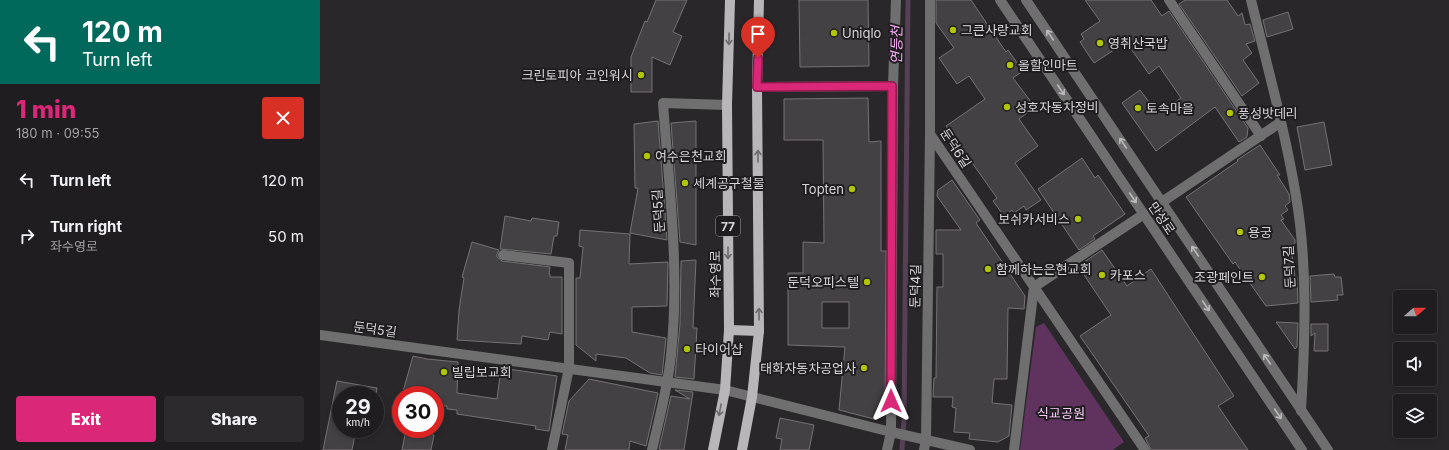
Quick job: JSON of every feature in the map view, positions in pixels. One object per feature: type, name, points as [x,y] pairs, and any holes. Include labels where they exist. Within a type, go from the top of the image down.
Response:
[{"type":"main road","name":"좌수영로","points":[[712,450],[725,390],[729,330],[727,105],[730,0]]},
{"type":"main road","name":"77","points":[[742,450],[752,397],[759,331],[757,87],[759,0]]},
{"type":"main road","points":[[729,330],[759,331]]},
{"type":"street","points":[[887,450],[891,432],[892,86],[896,0]]},
{"type":"street","name":"둔덕6길","points":[[930,0],[930,134],[1145,450]]},
{"type":"street","name":"만성로","points":[[1000,0],[1302,450]]},
{"type":"street","name":"만성로","points":[[1026,0],[1328,450]]},
{"type":"street","points":[[1169,0],[1260,136]]},
{"type":"street","name":"둔덕7길","points":[[1252,0],[1281,122],[1296,196],[1304,295],[1304,346],[1301,411]]},
{"type":"street","points":[[757,87],[892,86]]},
{"type":"street","name":"둔덕5길","points":[[652,450],[667,382],[671,356],[673,326],[674,257],[663,103],[727,105]]},
{"type":"street","points":[[1162,202],[1281,122]]},
{"type":"street","name":"둔덕4길","points":[[925,445],[930,134]]},
{"type":"street","points":[[1014,450],[1034,287],[1144,214]]},
{"type":"street","points":[[503,255],[569,263],[569,368],[552,450]]},
{"type":"street","name":"둔덕5길","points":[[320,335],[725,390]]},
{"type":"street","points":[[725,390],[891,432],[925,445],[970,450]]},
{"type":"green space","name":"식교공원","points":[[1044,323],[1124,442],[1113,450],[1020,450],[1036,327]]},
{"type":"building","points":[[656,0],[687,0],[673,32],[682,36],[670,65],[652,57],[652,92],[631,92],[631,57],[645,21],[647,22]]},
{"type":"building","name":"Uniqlo","points":[[799,0],[868,0],[869,66],[800,67]]},
{"type":"building","points":[[936,0],[971,0],[1006,52],[1008,50],[1023,71],[1013,78],[1035,107],[1019,119],[1038,146],[1015,163],[1041,200],[1026,210],[1024,206],[1014,213],[1012,210],[1004,216],[993,201],[997,198],[946,126],[985,99],[969,76],[957,84],[939,58],[954,48],[936,23]]},
{"type":"building","points":[[1085,0],[1151,0],[1162,16],[1169,11],[1248,128],[1247,137],[1239,142],[1215,107],[1156,151],[1122,103],[1140,90],[1158,114],[1181,98],[1159,66],[1149,74],[1126,42],[1094,63],[1080,42],[1084,39],[1081,34],[1100,21]]},
{"type":"building","points":[[1185,0],[1227,0],[1238,16],[1242,13],[1245,25],[1250,24],[1255,41],[1246,44],[1252,53],[1243,60],[1259,83],[1242,96],[1179,4]]},
{"type":"building","points":[[1288,12],[1293,29],[1267,37],[1263,20]]},
{"type":"building","points":[[868,98],[869,142],[881,141],[881,251],[886,251],[885,409],[874,419],[839,410],[845,347],[788,345],[788,273],[803,273],[803,242],[824,243],[823,140],[784,140],[784,99]],"holes":[[[822,302],[849,302],[849,328],[822,328]]]},
{"type":"building","points":[[658,121],[667,240],[630,233],[638,188],[635,188],[634,124]]},
{"type":"building","points":[[696,121],[696,245],[680,242],[671,123]]},
{"type":"building","points":[[1324,122],[1332,165],[1305,170],[1297,127]]},
{"type":"building","points":[[1260,145],[1280,175],[1277,175],[1289,194],[1290,202],[1285,206],[1288,210],[1281,215],[1284,219],[1281,220],[1295,240],[1295,243],[1292,245],[1294,247],[1290,251],[1292,254],[1295,277],[1297,277],[1298,303],[1266,306],[1235,262],[1233,264],[1186,197]]},
{"type":"building","points":[[1082,158],[1095,178],[1098,175],[1125,214],[1093,236],[1095,239],[1079,250],[1038,189]]},
{"type":"building","points":[[952,180],[980,220],[976,223],[1025,296],[1024,309],[1008,308],[1007,379],[994,379],[992,403],[1012,405],[1009,436],[998,442],[969,439],[970,433],[954,432],[956,408],[952,407],[953,397],[933,397],[934,378],[936,378],[937,287],[943,287],[943,254],[936,254],[936,230],[961,230],[937,196],[938,190]]},
{"type":"building","points":[[505,216],[531,221],[532,218],[559,222],[557,236],[554,236],[551,254],[500,249]]},
{"type":"building","points":[[580,230],[630,234],[629,264],[668,262],[667,306],[632,307],[632,332],[666,338],[662,375],[650,373],[626,358],[596,354],[596,361],[576,345],[576,278],[580,278],[583,247],[579,246]]},
{"type":"building","points":[[472,242],[499,250],[497,257],[502,261],[550,267],[550,277],[562,277],[562,334],[550,332],[548,340],[522,336],[521,344],[457,340],[459,310],[464,278],[462,277]]},
{"type":"building","points":[[1102,250],[1127,286],[1151,269],[1234,396],[1218,406],[1248,450],[1151,450],[1145,438],[1149,436],[1080,336],[1111,315],[1078,266]]},
{"type":"building","points":[[696,260],[693,328],[697,328],[694,379],[675,377],[680,324],[681,261]]},
{"type":"building","points":[[1334,274],[1335,277],[1341,277],[1343,295],[1337,295],[1338,300],[1311,302],[1310,276]]},
{"type":"building","points":[[1276,322],[1298,323],[1297,347],[1295,349]]},
{"type":"building","points":[[1311,324],[1328,324],[1328,351],[1314,351],[1315,333],[1311,336]]},
{"type":"building","points":[[413,356],[458,362],[457,393],[497,399],[501,368],[557,376],[549,431],[535,429],[536,426],[457,414],[457,410],[447,409],[447,406],[444,406],[444,386],[405,386]]},
{"type":"building","points":[[589,379],[658,393],[646,446],[630,441],[629,450],[565,450],[568,435],[562,434],[569,401]]},
{"type":"building","points":[[337,381],[366,386],[336,386]]},
{"type":"building","points":[[675,390],[693,392],[684,450],[662,450],[659,449],[671,396],[690,399]]},
{"type":"building","points":[[332,406],[332,438],[354,438],[352,450],[323,450]]},
{"type":"building","points":[[780,418],[814,425],[809,450],[780,450],[782,439],[776,438]]},
{"type":"building","points":[[404,438],[433,438],[431,450],[402,450]]},
{"type":"waterway","name":"연등천","points":[[902,450],[904,417],[908,0]]},
{"type":"place","name":"그큰사랑교회","points":[[953,30]]},
{"type":"place","name":"Uniqlo","points":[[834,33]]},
{"type":"place","name":"영취산국밥","points":[[1100,43]]},
{"type":"place","name":"올할인마트","points":[[1010,65]]},
{"type":"place","name":"크린토피아 코인워시","points":[[641,75]]},
{"type":"place","name":"성호자동차정비","points":[[1007,107]]},
{"type":"place","name":"토속마을","points":[[1138,108]]},
{"type":"place","name":"풍성밧데리","points":[[1230,113]]},
{"type":"place","name":"여수은천교회","points":[[647,156]]},
{"type":"place","name":"세계공구철물","points":[[685,183]]},
{"type":"place","name":"Topten","points":[[852,189]]},
{"type":"place","name":"보쉬카서비스","points":[[1078,219]]},
{"type":"place","name":"용궁","points":[[1240,232]]},
{"type":"place","name":"함께하는은현교회","points":[[988,269]]},
{"type":"place","name":"카포스","points":[[1102,275]]},
{"type":"place","name":"조광페인트","points":[[1262,277]]},
{"type":"place","name":"둔덕오피스텔","points":[[867,282]]},
{"type":"place","name":"타이어샵","points":[[687,349]]},
{"type":"place","name":"태화자동차공업사","points":[[864,368]]},
{"type":"place","name":"빌립보교회","points":[[444,372]]},
{"type":"route","points":[[758,58],[757,87],[892,86],[891,401]]}]
